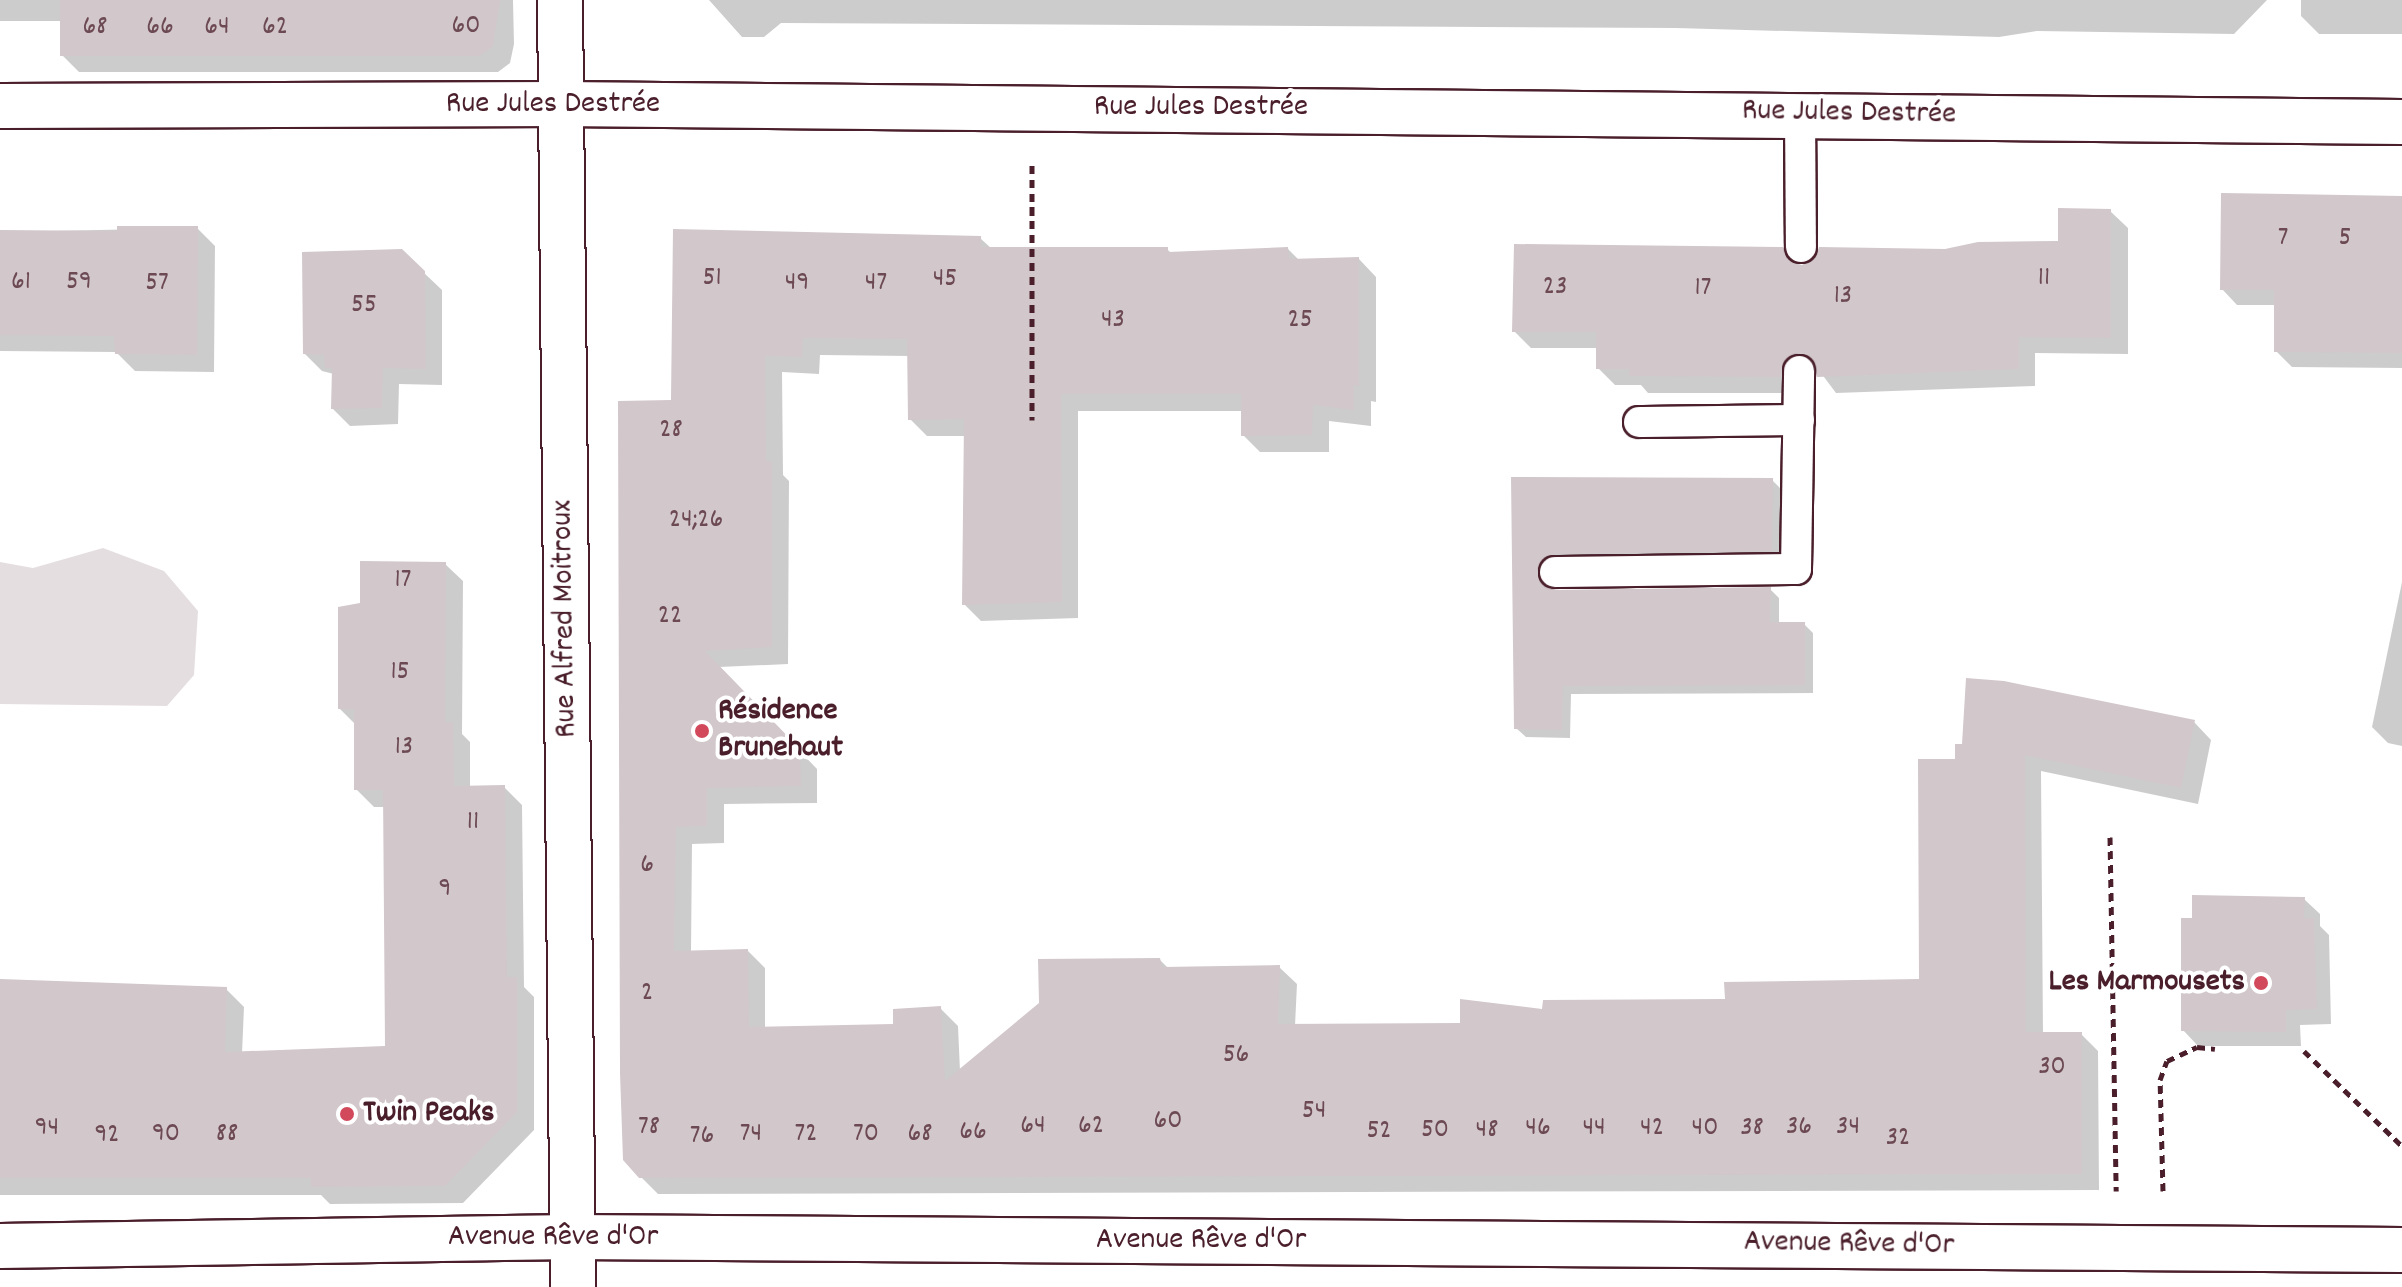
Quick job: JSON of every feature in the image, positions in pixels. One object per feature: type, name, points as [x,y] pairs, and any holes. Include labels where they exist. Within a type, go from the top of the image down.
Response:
[{"type":"street","name":"Rue Alfred Moitroux","points":[[560,0],[573,1287]]},
{"type":"street","name":"Rue Jules Destrée","points":[[0,106],[561,104],[1800,112],[2402,122]]},
{"type":"street","name":"Avenue Rêve d'Or","points":[[0,1246],[573,1237],[2402,1250]]},
{"type":"lane","points":[[1800,112],[1801,247]]},
{"type":"lane","points":[[1555,572],[1796,569],[1799,371]]},
{"type":"lane","points":[[1639,422],[1799,420]]},
{"type":"path","points":[[1032,107],[1032,420]]},
{"type":"path","points":[[2110,837],[2117,1248]]},
{"type":"path","points":[[2163,1248],[2160,1080],[2167,1061],[2181,1051],[2215,1049]]},
{"type":"path","points":[[2304,1051],[2402,1146]]},
{"type":"shaded area","points":[[103,548],[164,571],[198,611],[194,675],[167,706],[0,704],[0,562],[33,568]]},
{"type":"building","points":[[60,0],[500,0],[493,46],[480,56],[60,56]]},
{"type":"building","points":[[2221,193],[2402,196],[2402,353],[2274,352],[2274,290],[2220,290]]},
{"type":"building","points":[[2058,208],[2111,209],[2111,338],[2019,337],[2019,369],[1817,377],[1814,362],[1798,353],[1784,361],[1781,377],[1629,376],[1629,369],[1596,369],[1596,332],[1512,332],[1514,244],[1783,247],[1792,262],[1802,265],[1816,256],[1819,247],[1945,249],[1978,242],[2058,241]]},
{"type":"building","points":[[117,226],[198,226],[197,355],[115,354],[114,336],[0,335],[0,230],[117,231]]},
{"type":"building","points":[[673,229],[981,236],[981,247],[1168,247],[1168,252],[1288,247],[1289,259],[1359,257],[1359,386],[1354,385],[1354,410],[1313,405],[1312,435],[1241,436],[1241,394],[1061,394],[1062,602],[962,605],[964,419],[908,420],[907,339],[803,338],[802,357],[765,356],[766,460],[772,462],[772,647],[705,651],[800,749],[801,786],[707,788],[707,826],[676,827],[674,951],[748,949],[749,1027],[893,1024],[893,1009],[941,1006],[945,1081],[1039,1003],[1038,959],[1160,958],[1162,967],[1280,965],[1278,1024],[1460,1023],[1460,999],[1542,1009],[1543,1000],[1725,999],[1724,982],[1919,979],[1918,759],[1955,759],[1955,744],[1962,744],[1966,678],[2004,681],[2195,720],[2181,788],[2025,755],[2026,1032],[2082,1032],[2082,1174],[639,1178],[623,1160],[620,1073],[618,401],[671,400]]},
{"type":"building","points":[[402,249],[425,271],[426,369],[383,368],[382,408],[331,409],[332,368],[325,368],[324,355],[303,354],[302,252]]},
{"type":"building","points":[[1511,477],[1773,478],[1772,551],[1555,554],[1540,563],[1537,573],[1546,587],[1555,590],[1771,587],[1770,622],[1805,622],[1805,685],[1563,686],[1562,730],[1514,729]]},
{"type":"building","points":[[360,561],[446,562],[445,722],[453,722],[454,786],[505,785],[507,977],[517,977],[517,1112],[445,1186],[311,1187],[311,1178],[0,1178],[0,979],[227,987],[225,1052],[385,1046],[383,790],[354,790],[354,709],[338,709],[338,607],[360,603]]},
{"type":"building","points":[[2192,895],[2305,897],[2304,918],[2314,918],[2317,1009],[2286,1010],[2286,1032],[2181,1031],[2181,918],[2192,918]]},
{"type":"place","name":"Résidence Brunehaut","points":[[702,731]]},
{"type":"place","name":"Les Marmousets","points":[[2261,983]]},
{"type":"place","name":"Twin Peaks","points":[[347,1114]]}]
